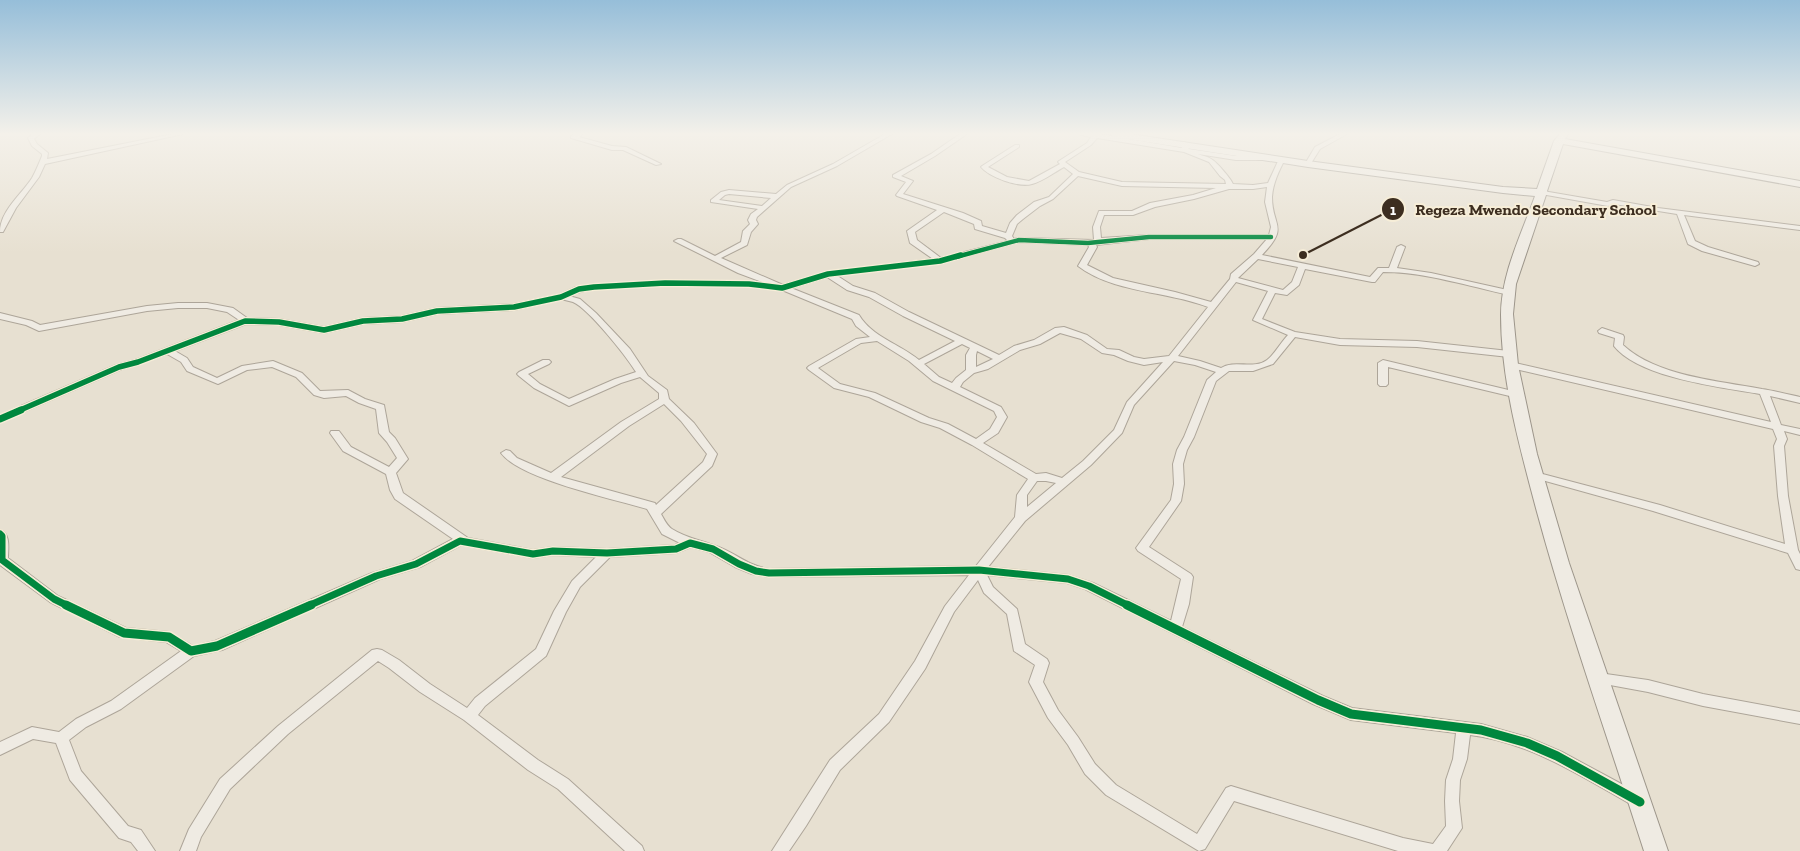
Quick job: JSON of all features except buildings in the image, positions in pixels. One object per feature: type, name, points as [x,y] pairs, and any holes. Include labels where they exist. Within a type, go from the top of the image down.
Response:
[{"type":"main road","points":[[1381,174],[1503,190],[1543,193]]},
{"type":"main road","points":[[1549,174],[1521,249],[1509,293],[1507,314],[1510,360],[1535,475],[1560,563],[1656,851]]},
{"type":"main road","points":[[1747,174],[1800,184]]},
{"type":"street","points":[[0,230],[38,174]]},
{"type":"street","points":[[716,258],[744,243],[747,231],[754,224],[752,220],[754,216],[776,196],[789,186],[816,174]]},
{"type":"street","points":[[899,174],[895,176],[910,181],[899,195],[974,220],[978,223],[978,227],[1010,239]]},
{"type":"street","points":[[993,174],[1012,181],[1029,183],[1044,174]]},
{"type":"street","points":[[1010,239],[1014,223],[1020,217],[1037,204],[1051,198],[1059,188],[1077,174],[1122,184],[1253,188],[1268,185]]},
{"type":"street","points":[[1221,174],[1228,179],[1230,186]]},
{"type":"street","points":[[785,850],[835,765],[884,718],[920,665],[949,609],[979,570],[1022,518],[1087,464],[1118,431],[1130,404],[1172,358],[1234,279],[1234,276],[1256,256],[1272,237],[1274,228],[1268,185],[1273,174]]},
{"type":"street","points":[[1213,306],[1168,292],[1125,284],[1100,276],[1094,270],[1082,266],[1091,253],[1096,237],[1097,222],[1102,213],[1133,213],[1153,205],[1194,197],[1230,186]]},
{"type":"street","points":[[764,208],[713,201],[723,193],[729,192],[776,196]]},
{"type":"street","points":[[1543,193],[1800,228]]},
{"type":"street","points":[[940,261],[913,241],[911,231],[942,210]]},
{"type":"street","points":[[1679,212],[1682,222],[1689,231],[1691,242],[1705,249],[1755,264]]},
{"type":"street","points":[[0,419],[119,367],[138,362],[245,321],[278,322],[324,330],[363,320],[402,319],[437,311],[514,307],[561,297],[594,287],[665,283],[749,284],[782,288],[828,274],[940,261],[1010,239],[1095,242],[1180,236],[1272,237]]},
{"type":"street","points":[[678,241],[782,288],[856,317],[859,324],[918,364],[936,379],[998,409],[1002,417],[994,430],[976,443]]},
{"type":"street","points":[[1394,270],[1393,266],[1401,248]]},
{"type":"street","points":[[1256,256],[1372,280],[1381,270],[1394,270],[1431,275],[1509,293]]},
{"type":"street","points":[[1234,279],[1286,293],[1296,283],[1302,266]]},
{"type":"street","points":[[828,274],[850,288],[877,297],[906,314],[999,358]]},
{"type":"street","points":[[1274,290],[1257,320],[1294,334],[1340,342],[1417,344],[1510,360],[1800,432]]},
{"type":"street","points":[[561,297],[576,301],[593,315],[627,351],[645,378],[664,392],[664,400]]},
{"type":"street","points":[[0,316],[29,323],[39,328],[156,307],[190,304],[223,308],[239,314],[245,321]]},
{"type":"street","points":[[955,387],[959,380],[971,371],[985,367],[1016,348],[1037,342],[1058,330],[1064,330],[1084,337],[1105,350],[1144,362],[1172,358],[1197,362],[1221,372]]},
{"type":"street","points":[[1602,332],[1620,338],[1618,346],[1623,354],[1649,367],[1800,400]]},
{"type":"street","points":[[1175,629],[1180,618],[1180,608],[1188,587],[1187,577],[1142,548],[1176,500],[1179,484],[1178,464],[1182,450],[1212,380],[1227,368],[1253,368],[1270,362],[1294,334]]},
{"type":"street","points":[[878,338],[859,341],[812,368],[837,386],[872,395],[925,420],[944,426],[1034,478],[1046,477],[1064,482]]},
{"type":"street","points":[[918,364],[962,341]]},
{"type":"street","points":[[971,371],[971,354],[975,346]]},
{"type":"street","points":[[166,350],[184,360],[190,369],[201,372],[213,380],[218,381],[245,368],[273,364],[299,375],[317,393],[324,395],[348,393],[362,401],[381,407],[384,433],[391,440],[403,459],[390,472]]},
{"type":"street","points":[[546,362],[522,374],[537,386],[569,403],[618,381],[643,373]]},
{"type":"street","points":[[1383,384],[1384,363],[1518,395]]},
{"type":"street","points":[[1764,392],[1782,439],[1779,446],[1782,496],[1792,550],[1800,566]]},
{"type":"street","points":[[552,478],[625,424],[664,400]]},
{"type":"street","points":[[656,512],[708,464],[712,454],[677,409],[664,400]]},
{"type":"street","points":[[335,434],[347,449],[390,472],[395,491],[399,496],[465,542]]},
{"type":"street","points":[[506,453],[513,460],[552,478],[651,506],[666,531],[690,543],[713,548],[739,564],[756,571],[979,570],[1068,579],[1089,586],[1318,700],[1351,714],[1481,730],[1527,743],[1557,756],[1640,802]]},
{"type":"street","points":[[1535,475],[1656,508],[1792,550]]},
{"type":"street","points":[[1022,518],[1022,495],[1034,478]]},
{"type":"street","points":[[0,534],[2,536],[2,560],[54,599],[124,633],[169,637],[191,652]]},
{"type":"street","points":[[0,749],[32,733],[61,738],[116,705],[191,652],[217,646],[376,576],[416,564],[460,541],[533,554],[573,551],[608,553],[676,548],[690,543]]},
{"type":"street","points":[[469,716],[480,702],[541,652],[560,611],[576,584],[608,553]]},
{"type":"street","points":[[979,570],[988,590],[1013,612],[1019,647],[1042,663],[1036,682],[1053,714],[1073,741],[1090,769],[1111,790],[1200,844],[1231,793],[1404,845],[1431,851]]},
{"type":"street","points":[[188,851],[194,834],[225,784],[282,730],[377,654],[469,716],[532,766],[564,784],[636,851]]},
{"type":"street","points":[[1599,678],[1800,718]]},
{"type":"street","points":[[1438,851],[1454,828],[1453,780],[1460,759],[1464,728]]},
{"type":"street","points":[[61,738],[75,775],[124,833],[136,835],[146,851]]},
{"type":"cycle path","points":[[0,419],[119,367],[138,362],[245,321],[279,322],[324,330],[363,321],[402,319],[437,311],[514,307],[561,297],[579,289],[594,287],[665,283],[749,284],[782,288],[828,274],[940,261],[1019,240],[1088,243],[1149,237],[1271,237]]},
{"type":"cycle path","points":[[0,534],[2,536],[2,560],[54,599],[124,633],[169,637],[191,651],[217,646],[376,576],[416,564],[460,541],[533,554],[553,551],[607,553],[676,549],[690,543],[713,549],[739,564],[756,571],[769,573],[979,570],[1068,579],[1089,586],[1318,700],[1351,714],[1481,730],[1527,743],[1557,756],[1640,802]]},
{"type":"place","name":"Regeza Mwendo Secondary School","points":[[1303,255]]}]
